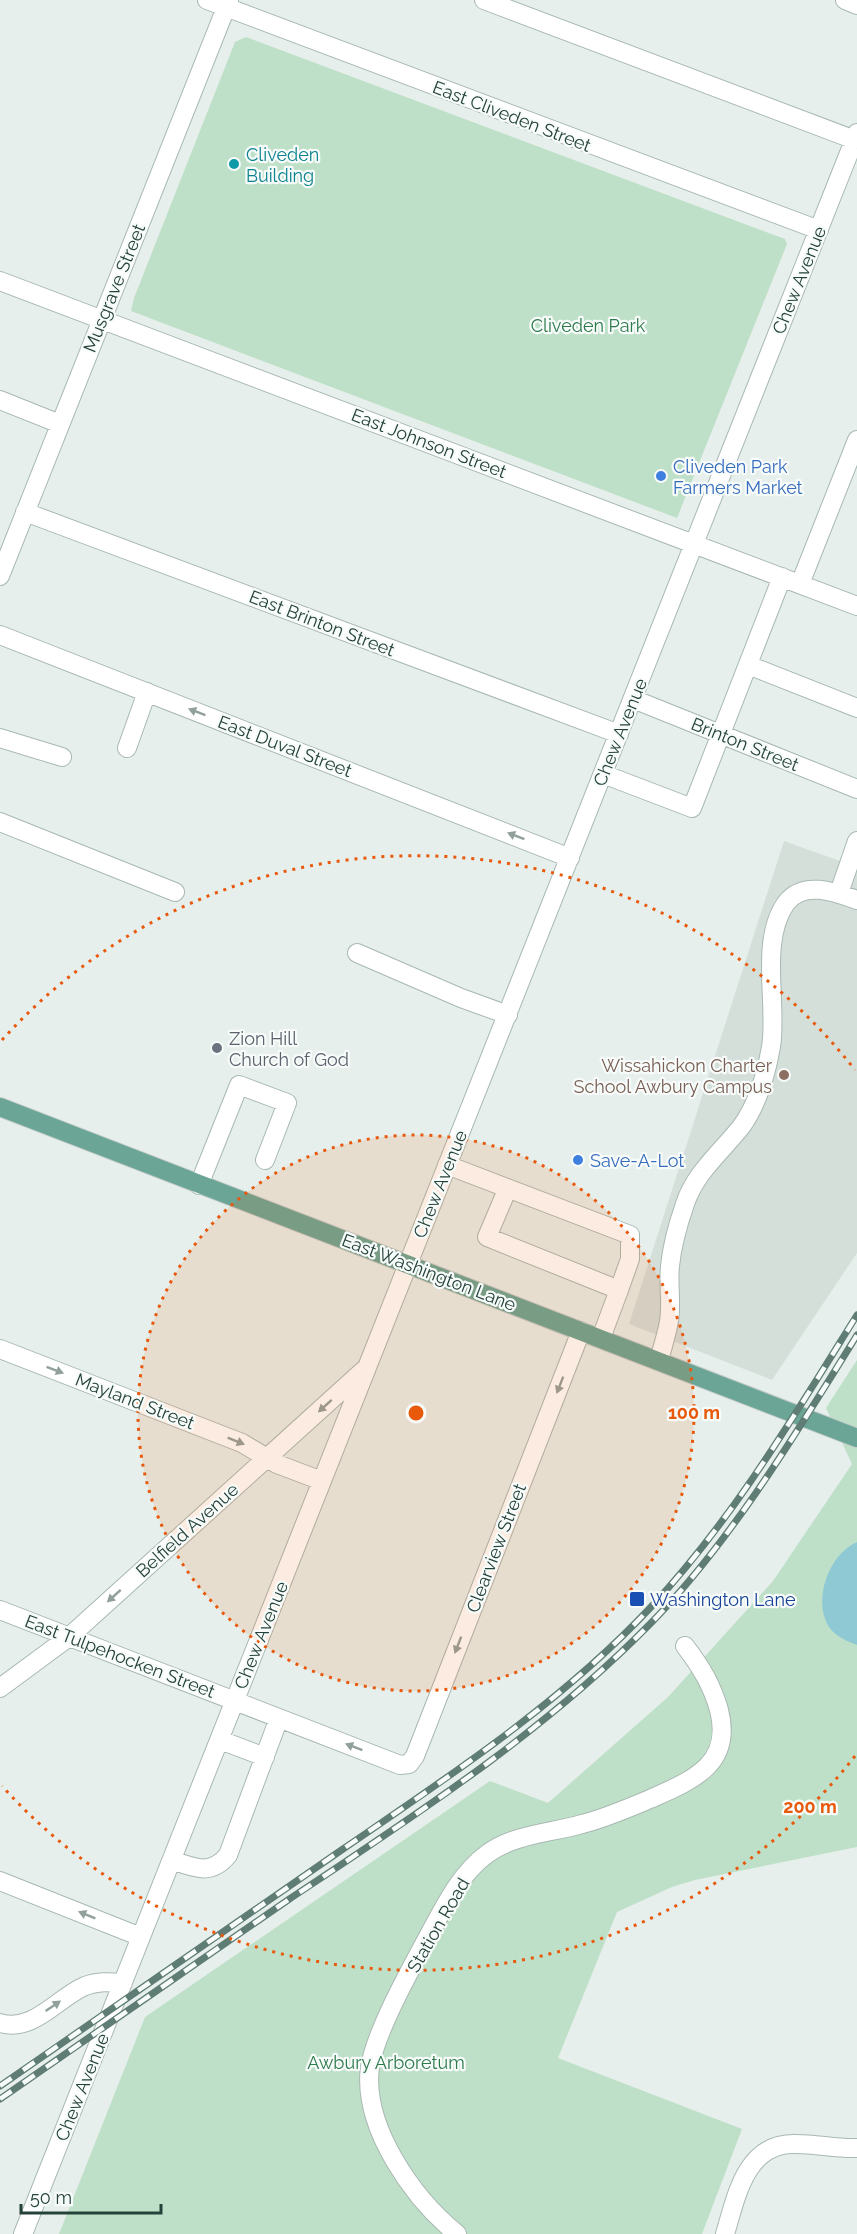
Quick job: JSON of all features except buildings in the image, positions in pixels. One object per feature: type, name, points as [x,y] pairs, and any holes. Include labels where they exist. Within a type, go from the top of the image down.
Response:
[{"type":"main road","name":"East Washington Lane","points":[[0,1107],[857,1438]]},
{"type":"street","name":"East Cliveden Street","points":[[207,0],[227,4],[819,230]]},
{"type":"street","points":[[484,0],[854,146]]},
{"type":"street","points":[[845,0],[857,5]]},
{"type":"street","name":"Musgrave Street","points":[[0,576],[227,4]]},
{"type":"street","name":"Chew Avenue","points":[[23,2234],[694,543],[854,146]]},
{"type":"street","name":"East Johnson Street","points":[[0,281],[857,606]]},
{"type":"street","points":[[0,400],[60,424]]},
{"type":"street","points":[[800,584],[857,440]]},
{"type":"street","name":"East Brinton Street","points":[[25,512],[619,734]]},
{"type":"street","points":[[603,774],[692,808],[782,577]]},
{"type":"street","name":"East Duval Street","points":[[0,635],[570,858]]},
{"type":"street","points":[[747,665],[857,708]]},
{"type":"street","points":[[127,748],[147,692]]},
{"type":"street","name":"Brinton Street","points":[[633,699],[857,789]]},
{"type":"street","points":[[0,738],[62,757]]},
{"type":"street","points":[[0,822],[175,892]]},
{"type":"street","points":[[839,893],[857,841]]},
{"type":"street","points":[[659,1361],[669,1320],[670,1266],[685,1203],[694,1183],[746,1119],[755,1104],[765,1073],[771,1044],[770,964],[782,911],[796,893],[808,889],[839,893],[857,900]]},
{"type":"street","points":[[357,953],[461,998],[508,1015]]},
{"type":"street","points":[[199,1185],[239,1085],[287,1103],[265,1160]]},
{"type":"street","points":[[447,1166],[630,1235],[630,1259],[601,1338]]},
{"type":"street","points":[[507,1190],[487,1237],[619,1290]]},
{"type":"street","name":"Clearview Street","points":[[409,1764],[415,1756],[581,1330]]},
{"type":"street","name":"Mayland Street","points":[[0,1348],[242,1443],[267,1458],[322,1481]]},
{"type":"street","name":"Belfield Avenue","points":[[0,1688],[69,1637],[368,1366]]},
{"type":"street","name":"East Tulpehocken Street","points":[[0,1610],[400,1765],[409,1764]]},
{"type":"street","name":"Station Road","points":[[457,2234],[432,2212],[413,2189],[384,2136],[373,2107],[370,2087],[370,2067],[376,2047],[411,1971],[446,1904],[470,1870],[487,1854],[525,1837],[585,1824],[624,1810],[688,1780],[714,1760],[722,1740],[718,1707],[705,1673],[685,1647]]},
{"type":"street","points":[[172,1860],[203,1870],[221,1864],[228,1855],[279,1718]]},
{"type":"street","points":[[220,1740],[265,1757]]},
{"type":"street","points":[[0,1881],[141,1937]]},
{"type":"street","points":[[0,2023],[16,2026],[31,2021],[84,1986],[106,1982],[123,1983]]},
{"type":"street","points":[[725,2234],[741,2182],[753,2163],[767,2150],[791,2144],[857,2148]]},
{"type":"shaded area","name":"Wissahickon Charter School Awbury Campus","points":[[784,841],[857,867],[857,1253],[772,1380],[629,1324]]},
{"type":"green space","name":"Cliveden Park","points":[[246,37],[785,239],[787,244],[677,518],[131,311],[134,298],[235,42]]},
{"type":"green space","name":"Awbury Arboretum","points":[[857,1360],[857,1847],[695,1880],[672,1887],[617,1912],[558,2058],[742,2129],[702,2234],[59,2234],[145,2017],[490,1781],[548,1803],[668,1697],[773,1581],[852,1464],[826,1408]]},
{"type":"water","points":[[857,1542],[857,1645],[842,1638],[829,1627],[822,1604],[823,1591],[831,1567],[847,1548]]},
{"type":"railway","points":[[0,2086],[464,1765],[580,1675],[651,1607],[736,1503],[857,1315]]},
{"type":"railway","points":[[0,2099],[430,1804],[522,1737],[609,1664],[679,1592],[735,1523],[786,1448],[857,1335]]},
{"type":"place","name":"Cliveden Building","points":[[234,164]]},
{"type":"place","name":"Cliveden Park Farmers Market","points":[[661,476]]},
{"type":"place","name":"Zion Hill Church of God","points":[[217,1048]]},
{"type":"place","name":"Wissahickon Charter School Awbury Campus","points":[[784,1075]]},
{"type":"place","name":"Save-A-Lot","points":[[578,1160]]},
{"type":"place","name":"Washington Lane","points":[[637,1599]]}]
